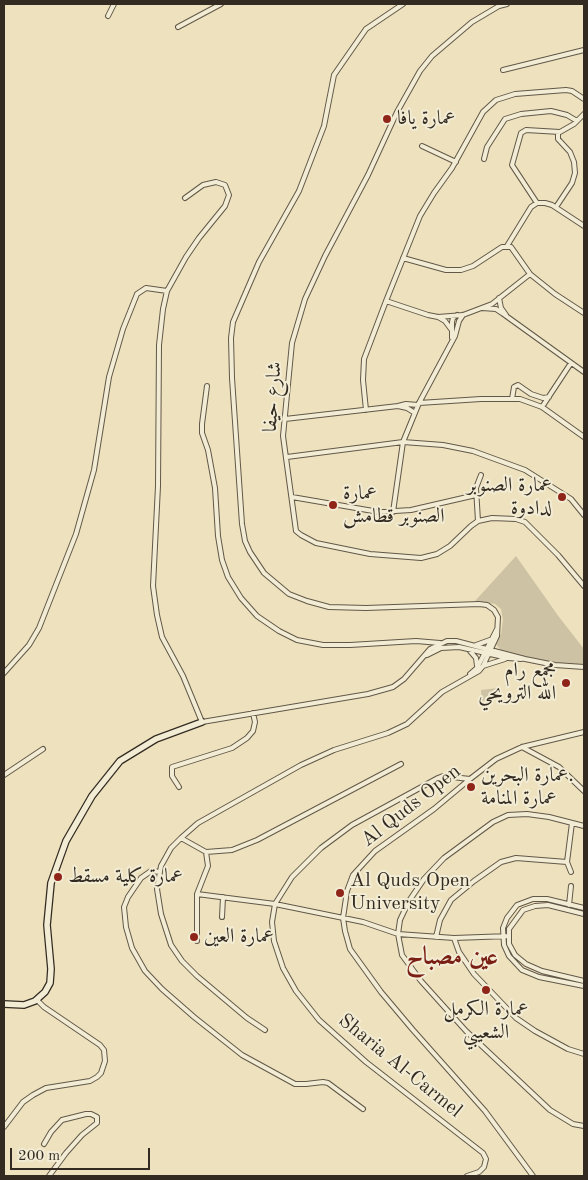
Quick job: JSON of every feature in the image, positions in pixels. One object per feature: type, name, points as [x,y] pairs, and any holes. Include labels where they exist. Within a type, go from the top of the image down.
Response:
[{"type":"street","points":[[108,16],[114,4]]},
{"type":"street","points":[[178,27],[221,4]]},
{"type":"street","points":[[265,1030],[197,976],[171,945],[158,902],[157,889],[160,872],[171,848],[198,823],[302,764],[334,750],[388,733],[407,724],[442,692],[479,671],[483,666],[498,627],[498,617],[494,610],[487,605],[330,607],[289,594],[264,573],[248,547],[242,524],[232,378],[231,338],[233,322],[259,262],[299,191],[324,126],[334,75],[366,29],[403,4]]},
{"type":"street","name":"شارع حيفا","points":[[478,521],[450,546],[437,554],[421,558],[370,554],[316,543],[296,530],[283,436],[292,343],[305,299],[325,256],[368,175],[397,112],[420,71],[432,56],[472,22],[499,6],[506,4]]},
{"type":"street","points":[[503,70],[584,50]]},
{"type":"street","points":[[366,410],[363,380],[364,358],[386,301],[420,216],[434,192],[456,162],[483,112],[496,100],[515,94],[560,90],[572,91],[584,98]]},
{"type":"street","points":[[484,159],[487,147],[505,119],[521,114],[551,111],[567,115],[577,121]]},
{"type":"street","points":[[537,203],[512,165],[520,133],[526,130],[558,132],[577,121],[584,114]]},
{"type":"street","points":[[556,207],[572,183],[575,173],[574,162],[570,152],[558,139],[558,132]]},
{"type":"street","points":[[422,146],[456,162]]},
{"type":"street","points":[[185,198],[202,185],[216,182],[225,185],[229,196],[225,206],[198,238],[168,291],[159,345],[158,486],[153,586],[156,615],[162,637],[183,676],[202,722]]},
{"type":"street","points":[[507,246],[531,207],[537,203],[545,203],[556,207],[584,226]]},
{"type":"street","points":[[403,258],[446,270],[461,270],[473,266],[502,247],[511,246],[530,274],[555,294],[584,313]]},
{"type":"street","points":[[438,317],[463,315],[492,304],[530,274]]},
{"type":"street","points":[[4,673],[29,645],[39,628],[76,534],[94,470],[109,377],[123,329],[137,294],[146,288],[168,291]]},
{"type":"street","points":[[499,298],[501,308],[507,317]]},
{"type":"street","points":[[386,301],[438,317],[450,327],[452,332]]},
{"type":"street","points":[[480,308],[496,309],[584,372]]},
{"type":"street","points":[[452,341],[453,318],[458,315]]},
{"type":"street","points":[[393,512],[403,442],[419,404],[452,341],[463,315]]},
{"type":"street","points":[[542,407],[571,363]]},
{"type":"street","points":[[512,399],[514,387],[518,384],[531,394],[542,398],[549,397]]},
{"type":"street","points":[[207,386],[202,433],[208,450],[214,488],[222,560],[228,577],[241,598],[257,616],[297,640],[323,645],[416,641],[440,643],[456,641],[508,658],[525,659]]},
{"type":"street","points":[[285,419],[406,404],[458,400],[520,399],[542,407],[584,437]]},
{"type":"street","points":[[398,406],[407,408],[415,413]]},
{"type":"street","points":[[287,457],[403,442],[442,445],[473,451],[525,470],[571,499],[584,515]]},
{"type":"street","points":[[481,475],[476,488],[478,521],[492,518],[525,522],[558,555],[584,586]]},
{"type":"street","points":[[292,497],[379,512],[393,512],[411,510],[476,495]]},
{"type":"street","points":[[474,646],[494,639]]},
{"type":"street","points":[[494,639],[498,650],[503,653]]},
{"type":"street","points":[[4,1004],[24,1006],[37,1000],[50,983],[48,925],[51,883],[66,841],[92,796],[120,761],[156,739],[202,722],[368,694],[393,687],[404,679],[430,649],[440,643]]},
{"type":"street","points":[[422,657],[441,648],[458,647],[503,653],[555,665],[584,668]]},
{"type":"street","points":[[468,649],[476,658],[477,668]]},
{"type":"street","points":[[464,680],[477,668],[488,652]]},
{"type":"street","points":[[483,666],[508,658]]},
{"type":"street","points":[[179,787],[172,776],[172,767],[232,748],[247,738],[253,731],[254,713]]},
{"type":"street","points":[[522,747],[584,732]]},
{"type":"street","points":[[522,747],[559,767],[584,791]]},
{"type":"street","name":"Al Quds Open","points":[[522,747],[496,759],[434,809],[375,851],[353,875],[347,891],[343,918],[350,949],[381,992],[485,1111],[533,1176]]},
{"type":"street","points":[[4,775],[42,749]]},
{"type":"street","points":[[182,838],[206,852],[232,850],[258,840],[401,764]]},
{"type":"street","points":[[275,904],[292,877],[322,848],[352,825],[443,776],[470,779]]},
{"type":"street","points":[[584,826],[527,814],[508,816],[493,822],[444,858],[424,880],[409,901],[400,920],[398,934],[402,955],[421,981],[466,1031],[550,1110],[573,1124],[584,1126]]},
{"type":"street","points":[[571,872],[566,862],[572,823]]},
{"type":"street","points":[[197,941],[197,894],[208,866],[206,852]]},
{"type":"street","points":[[436,937],[440,920],[451,900],[474,880],[501,862],[516,858],[566,862]]},
{"type":"street","points":[[160,872],[151,872],[140,878],[124,907],[125,922],[132,948],[145,971],[162,989],[242,1056],[295,1084],[328,1083],[363,1109]]},
{"type":"street","points":[[570,910],[571,886]]},
{"type":"street","points":[[197,894],[275,904],[373,925],[398,934],[454,938],[509,936]]},
{"type":"street","points":[[222,917],[223,897]]},
{"type":"street","points":[[584,908],[547,899],[532,899],[517,906],[507,918],[503,928],[504,945],[509,956],[522,970],[539,977],[584,986]]},
{"type":"street","name":"Sharia Al-Carmel","points":[[275,904],[272,922],[274,941],[283,968],[296,990],[319,1020],[366,1062],[484,1153],[486,1159],[484,1167],[479,1172],[467,1176]]},
{"type":"street","points":[[584,914],[548,905],[535,906],[523,910],[509,929],[509,944],[515,955],[526,964],[542,971],[584,981]]},
{"type":"street","points":[[454,938],[459,952],[474,974],[516,1018],[568,1049],[584,1054]]},
{"type":"street","points":[[4,1127],[23,1102],[33,1095],[46,1088],[97,1077],[101,1073],[105,1061],[104,1050],[100,1044],[44,1007],[37,1000]]},
{"type":"street","points":[[44,1144],[51,1132],[62,1120],[86,1114],[97,1117],[97,1123],[82,1135],[49,1176]]},
{"type":"shaded area","points":[[516,556],[584,649],[584,667],[565,666],[503,653],[495,643],[495,639],[501,634],[503,620],[501,609],[495,604],[475,601]]},
{"type":"shaded area","points":[[498,688],[499,698],[482,701],[481,690]]},
{"type":"place","name":"عمارة يافا","points":[[387,119]]},
{"type":"place","name":"عمارة الصنوبر لدادوة","points":[[562,497]]},
{"type":"place","name":"عمارة الصنوبر قطامش","points":[[333,505]]},
{"type":"place","name":"مجمع رام الله الترويحي","points":[[566,683]]},
{"type":"place","name":"عمارة البحرين. عمارة المنامة","points":[[471,787]]},
{"type":"place","name":"عمارة كلية مسقط","points":[[58,877]]},
{"type":"place","name":"Al Quds Open University","points":[[340,893]]},
{"type":"place","name":"عمارة العين","points":[[194,937]]},
{"type":"place","name":"عمارة الكرمل الشعيبي","points":[[486,990]]},
{"type":"district","name":"عين مصباح","points":[[452,957]]}]
